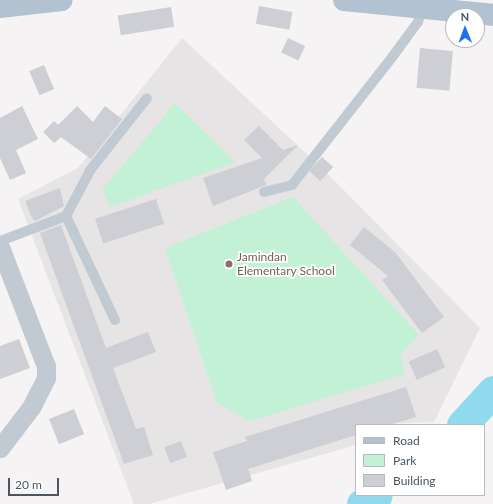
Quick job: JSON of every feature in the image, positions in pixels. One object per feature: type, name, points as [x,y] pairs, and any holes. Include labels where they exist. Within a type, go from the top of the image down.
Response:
[{"type":"main road","points":[[0,7],[62,0]]},
{"type":"main road","points":[[344,0],[493,15]]},
{"type":"street","points":[[0,247],[46,366],[46,378],[32,406],[0,448]]},
{"type":"lane","points":[[264,192],[292,185],[418,22],[422,8]]},
{"type":"lane","points":[[0,241],[66,216],[91,169],[147,98]]},
{"type":"lane","points":[[66,216],[116,320]]},
{"type":"shaded area","name":"Jamindan Elementary School","points":[[182,38],[324,170],[480,328],[434,422],[355,424],[355,445],[149,504],[134,504],[18,199],[78,168]]},
{"type":"green space","points":[[175,103],[235,162],[110,207],[102,190]]},
{"type":"green space","points":[[293,197],[419,335],[400,355],[405,374],[250,421],[217,403],[165,248]]},
{"type":"building","points":[[259,6],[292,12],[289,30],[256,24]]},
{"type":"building","points":[[171,7],[174,27],[121,35],[118,15]]},
{"type":"building","points":[[288,38],[305,46],[298,61],[281,53]]},
{"type":"building","points":[[420,48],[453,51],[449,91],[417,88]]},
{"type":"building","points":[[44,65],[54,89],[39,95],[29,71]]},
{"type":"building","points":[[22,106],[38,139],[16,150],[26,173],[10,180],[0,158],[0,118]]},
{"type":"building","points":[[77,106],[93,122],[105,106],[122,119],[91,159],[61,137],[54,143],[43,132],[54,121],[58,125]]},
{"type":"building","points":[[259,126],[283,150],[298,145],[264,179],[266,185],[213,206],[203,178],[262,158],[244,140]]},
{"type":"building","points":[[322,157],[333,167],[320,181],[309,171]]},
{"type":"building","points":[[60,188],[64,206],[35,221],[32,218],[25,201]]},
{"type":"building","points":[[156,199],[164,224],[103,244],[95,219]]},
{"type":"building","points":[[61,225],[106,348],[148,332],[156,352],[113,368],[136,429],[144,427],[153,455],[124,464],[40,233]]},
{"type":"building","points":[[364,227],[395,252],[444,317],[422,333],[382,280],[388,276],[350,245]]},
{"type":"building","points":[[19,339],[30,368],[0,379],[0,346]]},
{"type":"building","points":[[437,349],[445,367],[417,380],[409,362]]},
{"type":"building","points":[[406,387],[416,417],[392,424],[355,424],[355,435],[248,469],[252,481],[226,490],[213,452],[247,441],[245,437]]},
{"type":"building","points":[[74,409],[84,434],[59,444],[49,419]]},
{"type":"building","points":[[181,441],[187,457],[170,463],[164,447]]},
{"type":"waterway","points":[[463,424],[493,391]]},
{"type":"waterway","points":[[362,504],[375,496]]},
{"type":"place","name":"Jamindan Elementary School","points":[[229,264]]}]
